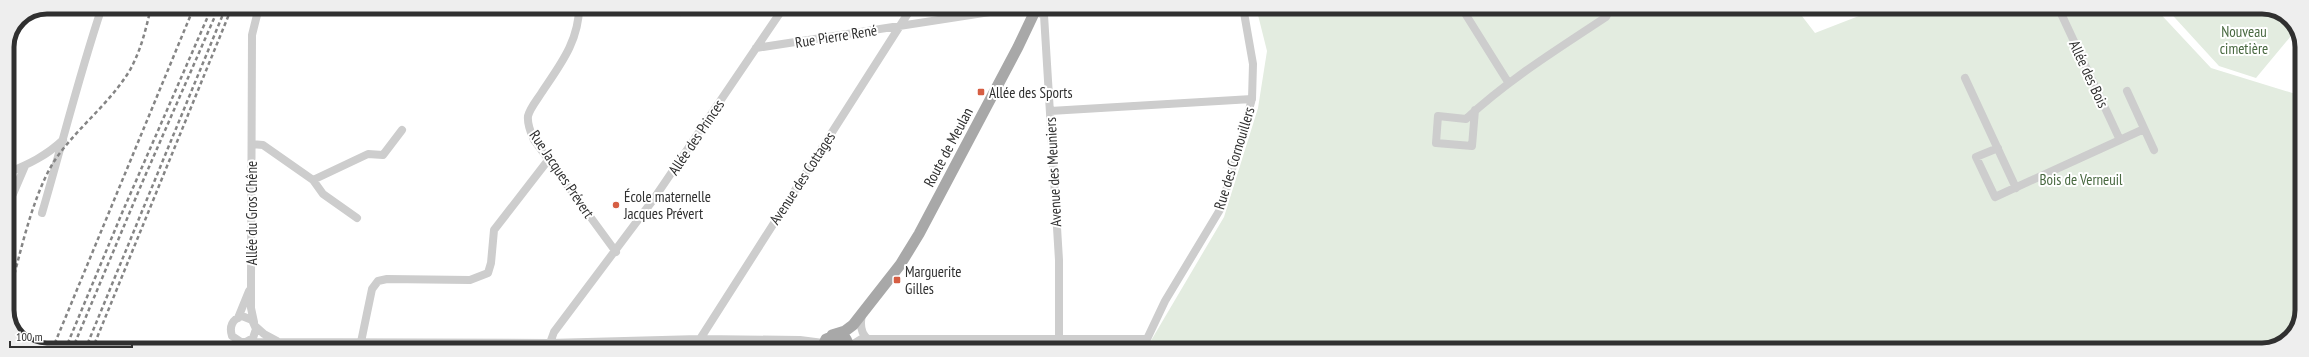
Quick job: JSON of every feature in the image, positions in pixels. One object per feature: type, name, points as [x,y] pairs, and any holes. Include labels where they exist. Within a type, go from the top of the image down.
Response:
[{"type":"main road","name":"Route de Meulan","points":[[825,343],[832,335],[843,332],[853,325],[862,315],[875,295],[914,230],[1030,14]]},
{"type":"main road","name":"Route de Meulan","points":[[850,343],[853,325]]},
{"type":"main road","points":[[832,335],[841,336],[847,343]]},
{"type":"street","points":[[42,214],[64,139],[77,82],[100,14]]},
{"type":"street","name":"Allée du Gros Chêne","points":[[255,324],[251,308],[252,35],[257,14]]},
{"type":"street","name":"Rue Jacques Prévert","points":[[578,14],[575,37],[567,55],[528,117],[529,128],[534,140],[616,252]]},
{"type":"street","name":"Allée des Princes","points":[[550,343],[554,332],[616,252],[779,14]]},
{"type":"street","name":"Avenue des Cottages","points":[[697,343],[908,14]]},
{"type":"street","name":"Rue Pierre René","points":[[756,48],[978,14]]},
{"type":"street","name":"Avenue des Meuniers","points":[[1042,14],[1044,15],[1059,260],[1059,339]]},
{"type":"street","name":"Rue des Cornouillers","points":[[1059,339],[1147,339],[1166,301],[1221,208],[1252,99],[1253,64],[1244,14]]},
{"type":"street","points":[[1465,14],[1508,82]]},
{"type":"street","points":[[1475,110],[1472,146],[1436,143],[1438,116],[1466,119],[1475,110],[1508,82],[1606,17],[1607,14]]},
{"type":"street","name":"Allée des Bois","points":[[2061,14],[2120,140]]},
{"type":"street","points":[[1965,78],[2016,188]]},
{"type":"street","points":[[2126,91],[2154,150]]},
{"type":"street","points":[[1050,111],[1252,99]]},
{"type":"street","points":[[1998,148],[1976,157],[1995,197],[2144,129]]},
{"type":"street","points":[[313,180],[368,154],[383,155],[402,130]]},
{"type":"street","points":[[14,170],[50,152],[64,139]]},
{"type":"street","name":"Allée du Gros Chêne","points":[[252,144],[263,145],[313,180],[323,194],[356,218]]},
{"type":"street","points":[[361,342],[372,289],[378,281],[387,279],[470,280],[488,273],[491,263],[494,230],[549,160]]},
{"type":"street","points":[[14,191],[24,166]]},
{"type":"street","name":"Allée du Gros Chêne","points":[[238,318],[247,297],[251,281]]},
{"type":"street","points":[[862,315],[861,328],[863,335],[868,339]]},
{"type":"street","points":[[280,342],[270,338],[246,317],[238,318],[232,324],[231,332],[235,339],[246,342],[550,343],[699,339],[800,340],[811,343]]},
{"type":"street","points":[[246,342],[254,335],[255,324]]},
{"type":"street","points":[[854,343],[858,340],[868,339],[1059,339]]},
{"type":"green space","name":"Bois de Verneuil","points":[[1258,14],[1800,14],[1815,33],[1864,14],[2161,14],[2211,68],[2295,94],[2295,314],[2292,325],[2284,335],[2279,339],[2262,343],[1150,343],[1224,217],[1258,108],[1267,51]]},
{"type":"green space","name":"Nouveau cimetière","points":[[2171,14],[2266,14],[2277,17],[2292,32],[2293,34],[2256,78],[2219,66]]},
{"type":"railway","points":[[14,275],[26,230],[45,178],[53,163],[71,139],[122,83],[130,70],[140,47],[149,14]]},
{"type":"railway","points":[[55,343],[191,14]]},
{"type":"railway","points":[[68,343],[122,213],[209,14]]},
{"type":"railway","points":[[75,343],[142,183],[216,14]]},
{"type":"railway","points":[[88,343],[223,14]]},
{"type":"railway","points":[[95,343],[229,14]]},
{"type":"place","name":"Allée des Sports","points":[[981,92]]},
{"type":"place","name":"École maternelle Jacques Prévert","points":[[616,205]]},
{"type":"place","name":"Marguerite Gilles","points":[[897,280]]}]
